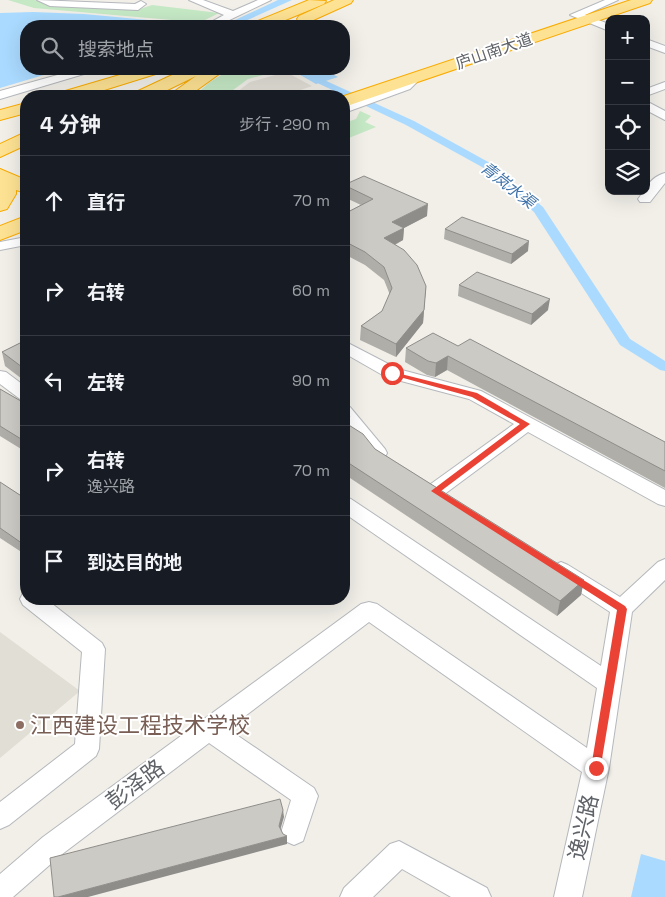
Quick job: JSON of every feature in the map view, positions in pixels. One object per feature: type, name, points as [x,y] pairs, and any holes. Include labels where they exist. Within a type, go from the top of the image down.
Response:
[{"type":"highway","points":[[272,20],[320,0]]},
{"type":"highway","points":[[278,20],[320,0]]},
{"type":"highway","name":"庐山南大道","points":[[371,93],[623,0]]},
{"type":"highway","name":"庐山南大道","points":[[350,101],[581,16],[645,0]]},
{"type":"highway","points":[[302,20],[342,2]]},
{"type":"highway","points":[[308,20],[342,2]]},
{"type":"highway","points":[[88,90],[136,75]]},
{"type":"highway","points":[[129,90],[161,75]]},
{"type":"highway","points":[[154,90],[185,75]]},
{"type":"highway","points":[[186,90],[209,75]]},
{"type":"highway","points":[[0,115],[20,110]]},
{"type":"highway","points":[[0,150],[20,141]]},
{"type":"highway","points":[[0,163],[20,154]]},
{"type":"highway","points":[[0,168],[20,176]]},
{"type":"highway","points":[[0,176],[20,184]]},
{"type":"highway","points":[[0,182],[6,186],[6,194],[0,205]]},
{"type":"highway","points":[[0,219],[20,211]]},
{"type":"highway","points":[[0,234],[20,225]]},
{"type":"street","points":[[42,0],[50,3],[138,7],[141,4]]},
{"type":"street","points":[[74,0],[84,2],[103,0]]},
{"type":"street","points":[[194,0],[231,15]]},
{"type":"street","points":[[221,20],[266,0]]},
{"type":"street","points":[[581,16],[612,0]]},
{"type":"street","points":[[581,16],[605,26]]},
{"type":"street","points":[[650,44],[665,50]]},
{"type":"street","points":[[0,95],[69,75]]},
{"type":"street","points":[[650,91],[665,85]]},
{"type":"street","points":[[650,107],[665,116]]},
{"type":"street","points":[[645,199],[657,183],[665,177]]},
{"type":"street","points":[[0,246],[20,242]]},
{"type":"street","points":[[350,349],[392,373],[475,395],[665,499]]},
{"type":"street","points":[[0,376],[20,391]]},
{"type":"street","points":[[350,418],[383,458],[390,463]]},
{"type":"street","points":[[435,491],[526,424]]},
{"type":"street","points":[[350,508],[610,684]]},
{"type":"street","points":[[548,562],[622,609],[665,567]]},
{"type":"street","points":[[0,816],[87,749],[94,649],[39,605]]},
{"type":"street","name":"逸兴路","points":[[568,897],[596,768],[622,609]]},
{"type":"street","points":[[369,610],[596,768]]},
{"type":"street","name":"彭泽路","points":[[0,891],[52,846],[369,610]]},
{"type":"street","points":[[209,729],[305,796],[294,833]]},
{"type":"street","points":[[354,897],[399,853],[477,897]]},
{"type":"shaded area","points":[[275,75],[292,75],[312,86],[301,90],[240,90],[250,82]]},
{"type":"shaded area","name":"江西建设工程技术学校","points":[[0,632],[80,691],[0,758]]},
{"type":"green space","points":[[8,0],[35,0],[50,5],[140,9],[152,5],[219,13],[205,20],[172,20],[34,8]]},
{"type":"green space","points":[[221,75],[263,75],[248,79],[233,90],[201,90]]},
{"type":"green space","points":[[360,111],[371,116],[365,122],[376,127],[350,138],[350,121],[356,119]]},
{"type":"water","points":[[278,0],[292,0],[247,20],[235,20]]},
{"type":"water","points":[[0,13],[84,14],[148,20],[20,20],[20,75],[44,75],[0,88]]},
{"type":"water","points":[[300,75],[334,75],[338,77],[316,84]]},
{"type":"water","points":[[641,854],[665,861],[665,897],[631,897]]},
{"type":"building","points":[[364,176],[428,204],[392,222],[404,228],[384,238],[404,250],[417,265],[426,286],[424,310],[396,344],[361,326],[382,311],[392,288],[384,267],[365,252],[350,244],[350,211],[373,199],[350,188],[350,182]]},
{"type":"building","points":[[462,217],[529,241],[512,254],[445,229]]},
{"type":"building","points":[[477,272],[550,299],[532,314],[459,285]]},
{"type":"building","points":[[433,333],[458,346],[470,339],[665,442],[665,471],[448,356],[436,363],[428,361],[406,348]]},
{"type":"building","points":[[20,343],[20,366],[2,352]]},
{"type":"building","points":[[0,389],[20,401],[20,438],[0,426]]},
{"type":"building","points":[[350,426],[363,434],[375,449],[584,580],[560,601],[350,464]]},
{"type":"building","points":[[0,482],[20,495],[20,542],[0,528]]},
{"type":"building","points":[[280,799],[283,810],[279,826],[283,834],[287,836],[54,897],[50,858]]},
{"type":"waterway","name":"青岚水渠","points":[[306,75],[338,90]]},
{"type":"waterway","name":"青岚水渠","points":[[350,95],[410,123],[486,165],[539,210],[625,342],[665,367]]},
{"type":"place","name":"江西建设工程技术学校","points":[[20,725]]},
{"type":"route","points":[[392,373],[475,395],[526,424],[435,491],[622,609],[596,768]]}]
